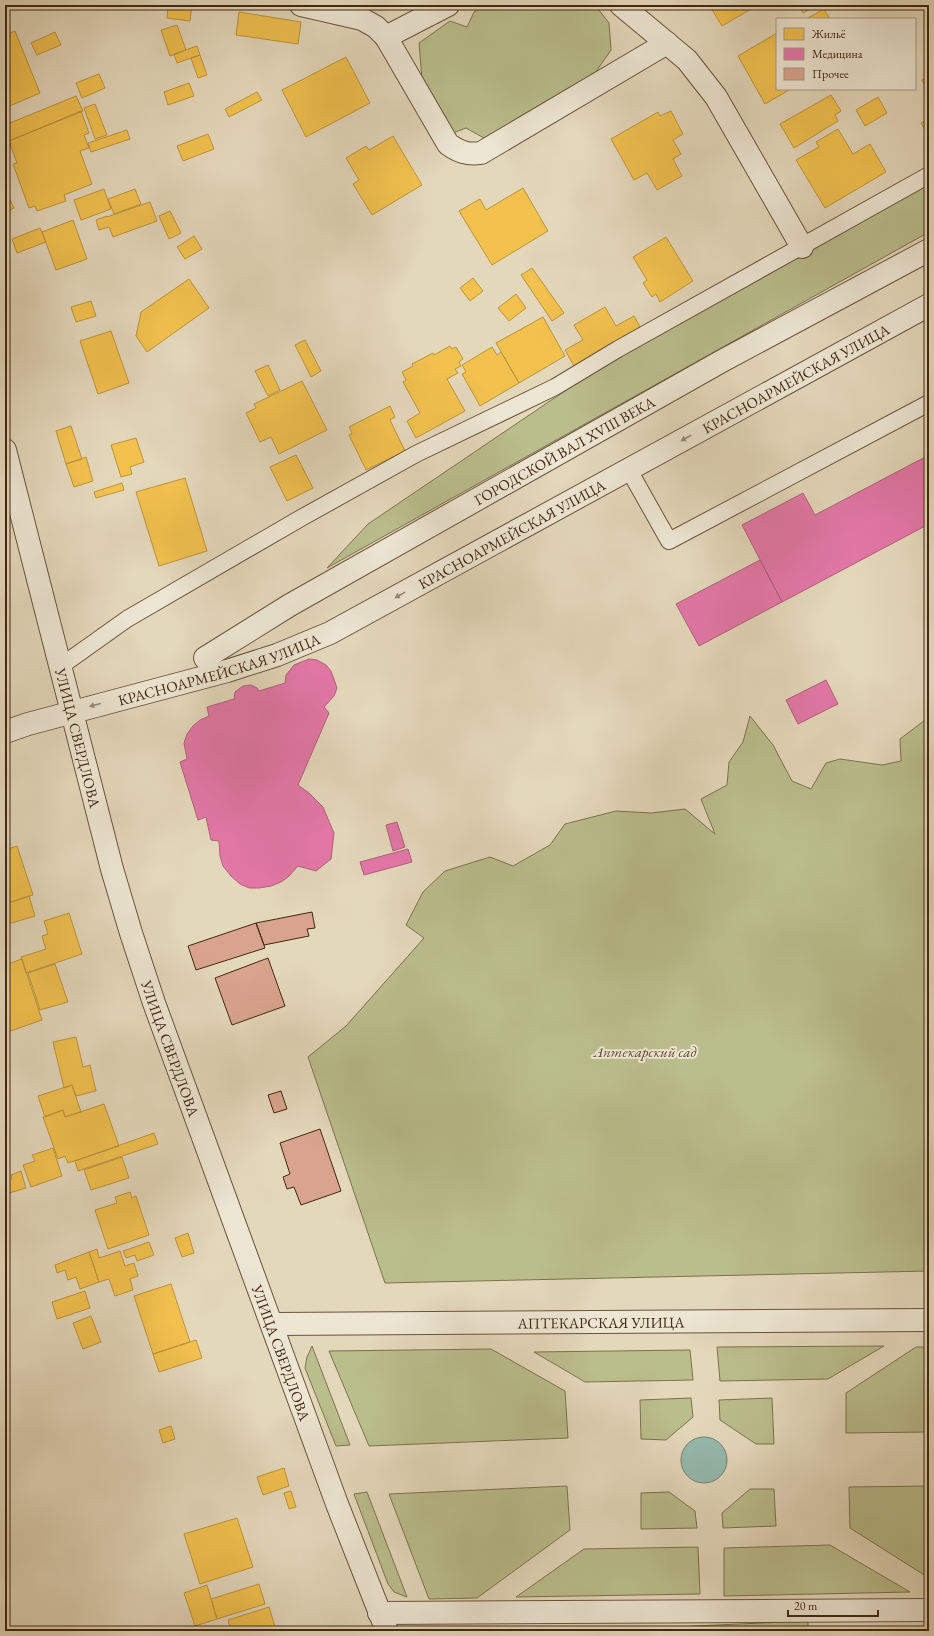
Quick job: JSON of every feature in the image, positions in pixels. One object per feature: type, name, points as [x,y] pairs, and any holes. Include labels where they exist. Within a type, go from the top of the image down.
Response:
[{"type":"street","points":[[300,5],[362,18],[376,27],[386,37],[448,144],[458,151],[470,154],[481,153],[667,43]]},
{"type":"street","points":[[386,37],[448,5]]},
{"type":"street","points":[[621,5],[687,60],[716,97],[802,247]]},
{"type":"street","name":"ГОРОДСКОЙ ВАЛ XVIII ВЕКА","points":[[204,658],[290,605],[722,361],[929,250]]},
{"type":"street","name":"КРАСНОАРМЕЙСКАЯ УЛИЦА","points":[[5,732],[28,724],[227,671],[276,655],[330,633],[929,305]]},
{"type":"street","name":"УЛИЦА СВЕРДЛОВА","points":[[5,450],[112,868],[135,947],[154,1003],[337,1504],[383,1622]]},
{"type":"street","name":"АПТЕКАРСКАЯ УЛИЦА","points":[[272,1324],[929,1320]]},
{"type":"street","points":[[383,1622],[929,1610]]},
{"type":"lane","points":[[61,666],[159,599],[301,518],[416,454],[555,386],[618,349],[929,175]]},
{"type":"lane","points":[[629,470],[668,541],[929,403]]},
{"type":"green space","points":[[485,5],[595,5],[609,23],[611,50],[595,73],[484,138],[466,128],[453,133],[422,79],[419,43],[450,21],[467,27],[474,12]]},
{"type":"green space","points":[[929,181],[929,232],[327,568],[368,524],[624,351]]},
{"type":"green space","name":"Аптекарский сад","points":[[750,716],[773,745],[792,781],[811,789],[826,763],[840,759],[882,765],[901,761],[900,739],[929,717],[929,1271],[385,1283],[308,1057],[346,1026],[424,938],[406,925],[423,892],[445,871],[490,857],[513,866],[550,845],[565,824],[616,811],[651,813],[685,809],[715,834],[701,799],[727,785],[729,762],[743,742]]},
{"type":"green space","points":[[312,1346],[350,1445],[336,1446],[305,1368],[307,1357]]},
{"type":"green space","points":[[884,1346],[828,1379],[720,1381],[717,1347]]},
{"type":"green space","points":[[916,1347],[929,1347],[929,1432],[846,1433],[846,1393]]},
{"type":"green space","points":[[491,1349],[565,1391],[568,1438],[369,1446],[329,1351]]},
{"type":"green space","points":[[690,1350],[693,1380],[585,1382],[534,1352]]},
{"type":"green space","points":[[691,1398],[693,1417],[666,1440],[641,1439],[640,1400]]},
{"type":"green space","points":[[772,1398],[774,1444],[756,1444],[720,1420],[719,1400]]},
{"type":"green space","points":[[567,1486],[570,1530],[477,1598],[429,1599],[389,1494]]},
{"type":"green space","points":[[929,1486],[929,1578],[850,1528],[849,1487]]},
{"type":"green space","points":[[750,1489],[774,1489],[776,1526],[723,1528],[722,1513]]},
{"type":"green space","points":[[367,1492],[407,1597],[394,1592],[388,1584],[354,1494]]},
{"type":"green space","points":[[669,1492],[695,1511],[697,1528],[641,1529],[641,1493]]},
{"type":"green space","points":[[830,1545],[910,1592],[724,1596],[724,1548]]},
{"type":"green space","points":[[698,1547],[700,1594],[516,1597],[584,1549]]},
{"type":"green space","points":[[808,1621],[808,1631],[679,1631],[681,1628],[694,1626]]},
{"type":"water","points":[[709,1437],[713,1438],[723,1447],[726,1451],[726,1469],[717,1479],[709,1483],[699,1483],[691,1479],[682,1469],[681,1455],[685,1447],[695,1438]]},
{"type":"building: Жильё","points":[[156,5],[167,5],[166,8],[156,7]]},
{"type":"building: Жильё","points":[[168,5],[192,5],[190,21],[167,18]]},
{"type":"building: Жильё","points":[[709,5],[758,5],[722,26]]},
{"type":"building: Жильё","points":[[799,5],[817,5],[803,13]]},
{"type":"building: Жильё","points":[[824,9],[829,18],[808,18]]},
{"type":"building: Жильё","points":[[239,12],[301,22],[298,44],[236,35]]},
{"type":"building: Жильё","points":[[177,25],[186,50],[170,56],[161,30]]},
{"type":"building: Жильё","points":[[15,31],[40,93],[5,108],[5,35]]},
{"type":"building: Жильё","points":[[55,32],[61,45],[37,55],[31,43]]},
{"type":"building: Жильё","points":[[776,34],[776,90],[789,90],[765,104],[738,56]]},
{"type":"building: Жильё","points":[[197,46],[200,55],[177,63],[174,54]]},
{"type":"building: Жильё","points":[[200,55],[207,75],[198,78],[191,58]]},
{"type":"building: Жильё","points":[[346,57],[370,103],[306,137],[282,90]]},
{"type":"building: Жильё","points":[[99,74],[105,88],[82,98],[76,83]]},
{"type":"building: Жильё","points":[[929,76],[929,93],[922,80]]},
{"type":"building: Жильё","points":[[189,83],[194,96],[168,105],[164,92]]},
{"type":"building: Жильё","points":[[257,92],[262,100],[229,117],[225,109]]},
{"type":"building: Жильё","points":[[831,95],[841,111],[835,115],[838,121],[794,148],[780,124]]},
{"type":"building: Жильё","points":[[76,96],[83,111],[9,141],[11,145],[5,147],[5,125]]},
{"type":"building: Жильё","points":[[878,97],[887,113],[865,126],[856,110]]},
{"type":"building: Жильё","points":[[95,104],[107,135],[95,139],[84,108]]},
{"type":"building: Жильё","points":[[81,111],[89,133],[84,135],[89,148],[80,151],[92,184],[64,195],[66,201],[37,211],[35,206],[29,208],[13,164],[17,163],[9,141]]},
{"type":"building: Жильё","points":[[671,111],[683,134],[673,140],[681,154],[673,159],[682,176],[657,190],[647,173],[634,180],[611,139],[658,112],[660,116]]},
{"type":"building: Жильё","points":[[929,119],[929,136],[921,123]]},
{"type":"building: Жильё","points":[[838,129],[853,154],[870,144],[886,172],[825,208],[796,160],[819,147],[816,142]]},
{"type":"building: Жильё","points":[[127,130],[130,139],[91,152],[88,143]]},
{"type":"building: Жильё","points":[[208,134],[214,149],[183,161],[177,146]]},
{"type":"building: Жильё","points":[[393,136],[422,185],[372,215],[353,184],[359,180],[346,158],[366,146],[369,150]]},
{"type":"building: Жильё","points":[[523,188],[548,231],[492,265],[459,211],[480,199],[486,210]]},
{"type":"building: Жильё","points":[[104,189],[111,209],[81,220],[74,200]]},
{"type":"building: Жильё","points":[[135,189],[141,204],[114,214],[108,199]]},
{"type":"building: Жильё","points":[[7,193],[14,208],[5,212],[5,194]]},
{"type":"building: Жильё","points":[[150,202],[157,221],[113,237],[109,227],[99,230],[96,220]]},
{"type":"building: Жильё","points":[[170,211],[181,233],[169,239],[159,216]]},
{"type":"building: Жильё","points":[[73,220],[87,259],[56,270],[42,232]]},
{"type":"building: Жильё","points":[[40,228],[46,242],[17,253],[12,239]]},
{"type":"building: Жильё","points":[[194,236],[202,249],[185,259],[177,247]]},
{"type":"building: Жильё","points":[[666,237],[693,281],[660,302],[656,294],[652,297],[643,283],[647,280],[633,257]]},
{"type":"building: Жильё","points":[[532,268],[564,313],[552,321],[521,275]]},
{"type":"building: Жильё","points":[[473,278],[483,291],[470,301],[460,288]]},
{"type":"building: Жильё","points":[[189,279],[209,308],[147,352],[136,336],[141,312]]},
{"type":"building: Жильё","points":[[516,294],[526,308],[509,321],[498,308]]},
{"type":"building: Жильё","points":[[91,301],[96,316],[76,322],[71,307]]},
{"type":"building: Жильё","points":[[605,307],[616,326],[634,316],[640,327],[574,366],[565,350],[583,340],[574,325]]},
{"type":"building: Жильё","points":[[543,317],[565,356],[519,383],[496,343]]},
{"type":"building: Жильё","points":[[111,331],[129,383],[98,394],[80,341]]},
{"type":"building: Жильё","points":[[305,340],[321,371],[311,377],[295,345]]},
{"type":"building: Жильё","points":[[450,346],[452,349],[456,347],[463,359],[459,362],[461,366],[455,369],[458,373],[447,379],[465,411],[416,438],[407,421],[420,413],[403,382],[406,380],[402,372],[413,366],[412,364],[433,353],[434,355]]},
{"type":"building: Жильё","points":[[492,347],[497,355],[501,352],[519,383],[480,406],[462,374],[466,372],[462,365]]},
{"type":"building: Жильё","points":[[268,365],[280,390],[268,396],[255,371]]},
{"type":"building: Жильё","points":[[302,381],[327,430],[279,454],[271,437],[260,442],[246,413],[256,408],[254,404]]},
{"type":"building: Жильё","points":[[390,406],[395,417],[390,420],[405,451],[366,470],[349,435],[352,433],[349,427]]},
{"type":"building: Жильё","points":[[71,426],[82,459],[66,464],[56,431]]},
{"type":"building: Жильё","points":[[136,438],[144,462],[130,467],[132,474],[121,477],[111,445]]},
{"type":"building: Жильё","points":[[296,455],[313,488],[287,501],[270,467]]},
{"type":"building: Жильё","points":[[86,457],[93,481],[74,487],[66,464]]},
{"type":"building: Жильё","points":[[185,478],[207,551],[159,566],[136,492]]},
{"type":"building: Жильё","points":[[122,483],[124,490],[96,498],[94,492]]},
{"type":"building: Жильё","points":[[17,846],[33,895],[5,904],[5,850]]},
{"type":"building: Жильё","points":[[29,896],[35,916],[5,925],[5,904]]},
{"type":"building: Жильё","points":[[69,913],[82,954],[26,973],[21,957],[46,949],[42,936],[48,934],[44,921]]},
{"type":"building: Жильё","points":[[22,959],[42,1020],[5,1033],[5,965]]},
{"type":"building: Жильё","points":[[55,964],[68,1002],[40,1010],[28,973]]},
{"type":"building: Жильё","points":[[76,1037],[83,1067],[90,1065],[96,1091],[76,1096],[72,1085],[64,1088],[53,1042]]},
{"type":"building: Жильё","points":[[72,1085],[81,1112],[65,1117],[63,1110],[45,1117],[38,1096]]},
{"type":"building: Жильё","points":[[104,1104],[119,1146],[68,1163],[65,1156],[58,1159],[43,1117],[63,1110],[65,1117]]},
{"type":"building: Жильё","points":[[154,1133],[158,1144],[78,1171],[75,1161]]},
{"type":"building: Жильё","points":[[53,1148],[62,1176],[31,1187],[23,1165],[35,1161],[32,1155]]},
{"type":"building: Жильё","points":[[122,1157],[129,1178],[91,1190],[84,1170]]},
{"type":"building: Жильё","points":[[21,1171],[26,1188],[9,1193],[6,1182],[12,1179],[11,1175]]},
{"type":"building: Жильё","points":[[130,1192],[132,1198],[136,1196],[149,1235],[108,1249],[95,1210],[117,1203],[115,1197]]},
{"type":"building: Жильё","points":[[188,1233],[194,1253],[182,1257],[175,1238]]},
{"type":"building: Жильё","points":[[149,1242],[154,1255],[137,1261],[135,1255],[126,1258],[123,1251]]},
{"type":"building: Жильё","points":[[97,1249],[99,1258],[120,1251],[125,1266],[134,1263],[138,1276],[130,1279],[133,1290],[115,1296],[109,1279],[99,1282],[89,1252]]},
{"type":"building: Жильё","points":[[89,1252],[99,1282],[80,1289],[76,1277],[68,1280],[65,1270],[57,1273],[55,1265]]},
{"type":"building: Жильё","points":[[171,1284],[190,1342],[153,1354],[134,1296]]},
{"type":"building: Жильё","points":[[85,1291],[90,1308],[57,1319],[52,1302]]},
{"type":"building: Жильё","points":[[91,1316],[101,1342],[83,1349],[73,1323]]},
{"type":"building: Жильё","points":[[196,1340],[202,1358],[159,1372],[153,1354]]},
{"type":"building: Жильё","points":[[171,1426],[175,1439],[163,1443],[159,1430]]},
{"type":"building: Жильё","points":[[284,1468],[289,1486],[263,1495],[257,1477]]},
{"type":"building: Жильё","points":[[291,1491],[296,1507],[289,1509],[284,1493]]},
{"type":"building: Жильё","points":[[237,1518],[253,1567],[200,1584],[184,1534]]},
{"type":"building: Жильё","points":[[259,1584],[265,1604],[217,1619],[211,1599]]},
{"type":"building: Жильё","points":[[207,1585],[217,1619],[195,1626],[184,1593]]},
{"type":"building: Жильё","points":[[269,1607],[276,1630],[231,1631],[228,1620]]},
{"type":"building: Медицина","points":[[929,455],[929,524],[782,602],[742,525],[803,493],[815,515]]},
{"type":"building: Медицина","points":[[760,560],[782,602],[699,646],[676,604]]},
{"type":"building: Медицина","points":[[309,659],[317,660],[326,665],[331,671],[337,688],[334,696],[324,707],[329,713],[298,785],[309,793],[323,807],[334,833],[331,859],[316,871],[298,866],[281,882],[271,886],[249,888],[240,884],[223,866],[220,856],[219,841],[211,840],[206,817],[198,820],[180,762],[187,759],[184,743],[187,734],[193,726],[200,720],[209,716],[207,707],[234,699],[235,692],[243,686],[251,685],[259,691],[285,683],[286,675],[294,665]]},
{"type":"building: Медицина","points":[[826,680],[838,704],[798,724],[786,700]]},
{"type":"building: Медицина","points":[[397,822],[405,847],[393,851],[386,825]]},
{"type":"building: Медицина","points":[[408,849],[412,862],[364,875],[360,862]]},
{"type":"building: Прочее","points":[[312,912],[315,928],[307,929],[309,936],[264,945],[256,923]]},
{"type":"building: Прочее","points":[[256,923],[265,948],[196,970],[188,946]]},
{"type":"building: Прочее","points":[[268,958],[285,1006],[232,1025],[215,978]]},
{"type":"building: Прочее","points":[[281,1091],[287,1109],[274,1113],[268,1095]]},
{"type":"building: Прочее","points":[[320,1129],[341,1191],[301,1205],[294,1187],[287,1189],[283,1177],[290,1174],[280,1143]]}]
